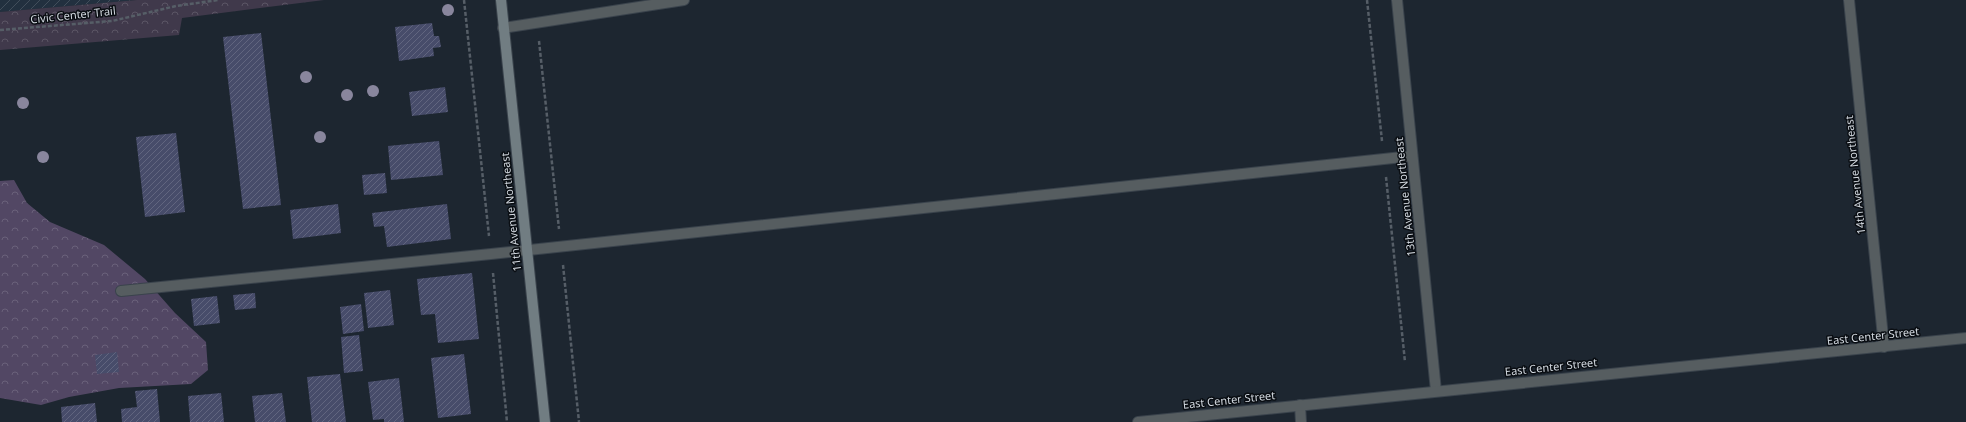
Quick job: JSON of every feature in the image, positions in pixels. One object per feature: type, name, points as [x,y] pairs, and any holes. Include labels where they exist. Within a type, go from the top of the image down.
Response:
[{"type":"main road","name":"11th Avenue Northeast","points":[[500,0],[545,422]]},
{"type":"street","points":[[504,28],[684,0]]},
{"type":"street","name":"13th Avenue Northeast","points":[[1397,0],[1436,391]]},
{"type":"street","name":"14th Avenue Northeast","points":[[1849,0],[1884,347]]},
{"type":"street","points":[[121,291],[561,247],[1412,156]]},
{"type":"street","name":"East Center Street","points":[[1138,422],[1966,338]]},
{"type":"street","points":[[1300,405],[1302,422]]},
{"type":"path","name":"Civic Center Trail","points":[[0,30],[112,20],[176,6],[218,0]]},
{"type":"path","points":[[464,0],[507,422]]},
{"type":"path","points":[[1367,0],[1405,362]]},
{"type":"path","points":[[537,23],[579,422]]},
{"type":"shaded area","points":[[0,0],[137,0],[0,12]]},
{"type":"green space","points":[[137,0],[324,0],[182,18],[179,35],[0,50],[0,12]]},
{"type":"green space","points":[[14,180],[27,203],[50,222],[104,245],[145,279],[175,313],[206,342],[208,370],[191,384],[119,388],[69,397],[41,405],[0,398],[0,181]]},
{"type":"building","points":[[432,23],[434,36],[439,36],[441,47],[433,48],[434,56],[399,61],[395,27]]},
{"type":"building","points":[[261,33],[281,205],[243,209],[223,37]]},
{"type":"building","points":[[445,87],[448,112],[412,116],[409,92]]},
{"type":"building","points":[[176,133],[185,212],[145,217],[136,137]]},
{"type":"building","points":[[439,141],[443,175],[391,180],[388,146]]},
{"type":"building","points":[[385,173],[387,193],[364,195],[362,175]]},
{"type":"building","points":[[338,204],[341,233],[293,239],[290,210]]},
{"type":"building","points":[[447,204],[451,239],[387,247],[384,226],[374,227],[372,213]]},
{"type":"building","points":[[472,273],[479,339],[438,343],[435,314],[421,315],[417,279]]},
{"type":"building","points":[[390,290],[394,325],[368,328],[364,293]]},
{"type":"building","points":[[255,293],[256,308],[235,310],[233,295]]},
{"type":"building","points":[[217,296],[220,323],[194,326],[191,299]]},
{"type":"building","points":[[361,304],[364,331],[343,334],[340,307]]},
{"type":"building","points":[[359,335],[363,371],[344,373],[341,337]]},
{"type":"building","points":[[117,352],[119,372],[97,374],[95,355]]},
{"type":"building","points":[[464,354],[471,414],[438,418],[431,358]]},
{"type":"building","points":[[340,374],[346,422],[312,422],[307,377]]},
{"type":"building","points":[[399,378],[404,422],[384,422],[384,419],[373,420],[368,382]]},
{"type":"building","points":[[157,389],[160,422],[122,422],[121,409],[137,407],[135,391]]},
{"type":"building","points":[[221,393],[224,422],[190,422],[188,396]]},
{"type":"building","points":[[282,393],[286,422],[255,422],[252,396]]},
{"type":"building","points":[[95,403],[97,422],[62,422],[61,407]]}]
